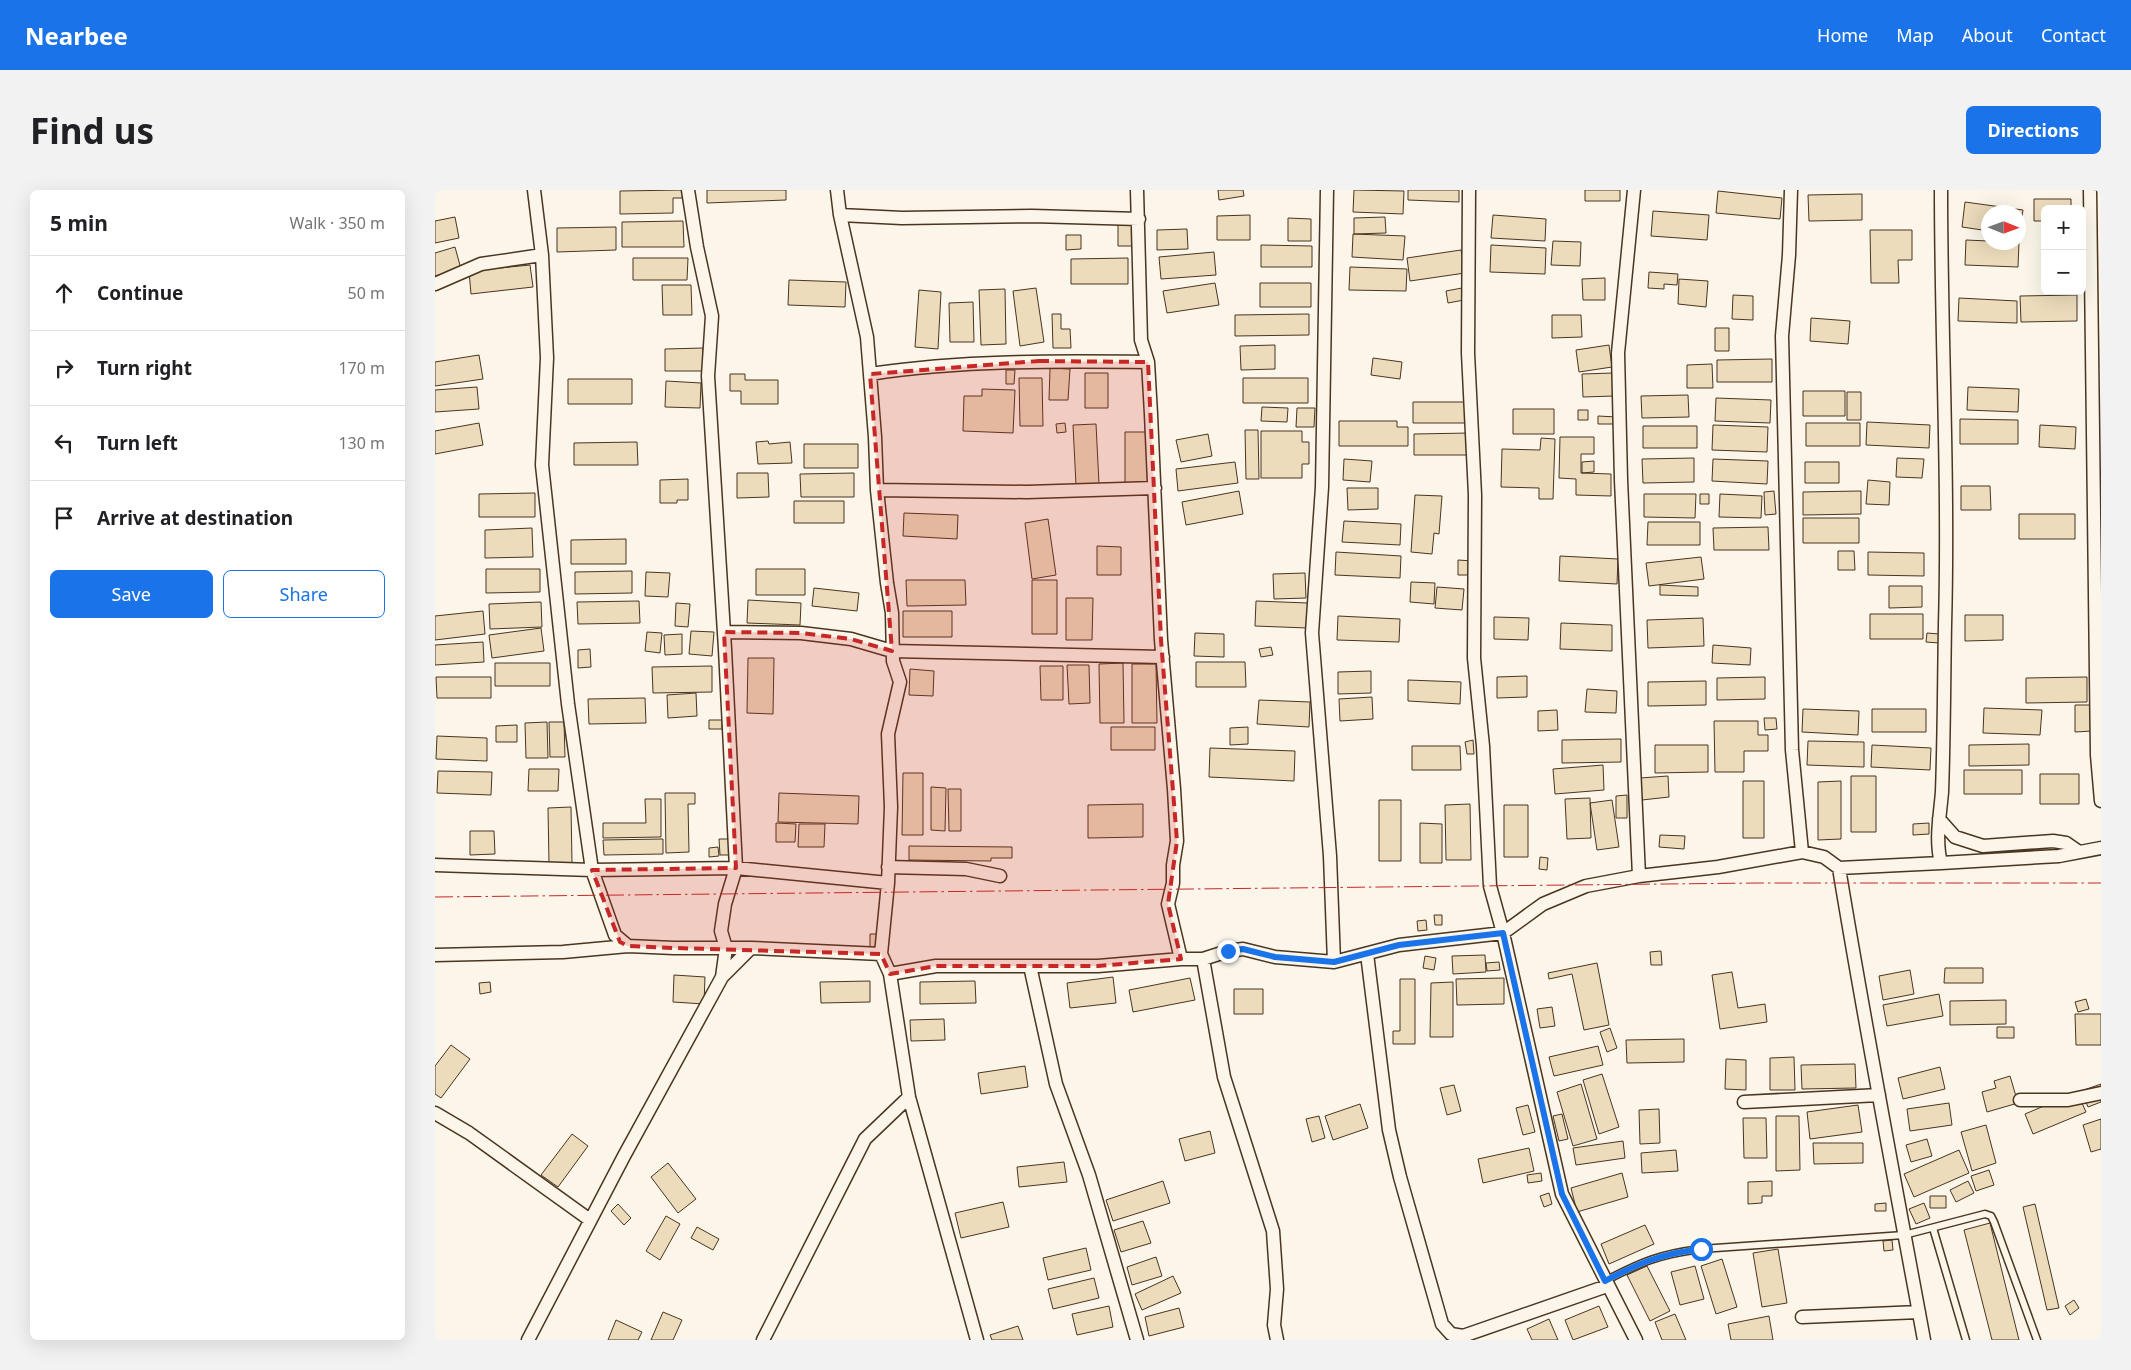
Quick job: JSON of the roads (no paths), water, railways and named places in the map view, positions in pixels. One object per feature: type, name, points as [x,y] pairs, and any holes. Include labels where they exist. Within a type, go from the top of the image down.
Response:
[{"type":"street","points":[[534,190],[542,255],[547,358],[543,465],[568,704],[592,870],[615,935],[627,946]]},
{"type":"street","points":[[688,190],[697,247],[712,316],[708,376],[736,868],[725,904],[721,931],[726,948],[722,977]]},
{"type":"street","points":[[837,190],[867,337],[877,490],[892,612],[893,661],[900,682],[888,734],[891,807],[888,883],[881,954],[890,974],[909,1097],[977,1340]]},
{"type":"street","points":[[1137,190],[1141,340],[1148,362],[1163,657],[1177,841],[1173,865],[1173,883],[1168,904],[1181,959]]},
{"type":"street","points":[[1327,190],[1322,487],[1312,633],[1330,846],[1334,962]]},
{"type":"street","points":[[1469,190],[1468,353],[1475,495],[1474,658],[1483,746],[1490,886],[1503,933],[1562,1194],[1636,1340]]},
{"type":"street","points":[[1634,190],[1618,353],[1621,490],[1639,876]]},
{"type":"street","points":[[1791,190],[1789,254],[1782,336],[1792,750],[1802,852]]},
{"type":"street","points":[[1941,190],[1941,308],[1944,364],[1946,579],[1941,793],[1937,849],[1941,863]]},
{"type":"street","points":[[2089,190],[2097,755],[2101,801]]},
{"type":"street","points":[[841,215],[902,218],[1032,216],[1139,219]]},
{"type":"street","points":[[435,284],[481,264],[542,255]]},
{"type":"street","points":[[870,374],[903,369],[1039,361],[1148,362]]},
{"type":"street","points":[[877,490],[1027,492],[1155,488]]},
{"type":"street","points":[[724,632],[801,633],[851,639],[893,651],[1163,657]]},
{"type":"street","points":[[1939,819],[1955,838],[1983,846],[2053,840],[2066,843],[2079,852]]},
{"type":"street","points":[[890,974],[936,966],[1098,966],[1203,959],[1228,951],[1243,949],[1275,957],[1334,962],[1399,945],[1503,933],[1543,904],[1586,886],[1639,876],[1718,867],[1802,852],[1824,857],[1839,868],[2059,856],[2101,848]]},
{"type":"street","points":[[435,865],[592,870],[736,868],[888,883]]},
{"type":"street","points":[[889,867],[965,868],[1000,876]]},
{"type":"street","points":[[1839,868],[1865,1029],[1924,1340]]},
{"type":"street","points":[[435,955],[563,952],[627,946],[751,948],[881,954]]},
{"type":"street","points":[[528,1340],[722,977],[751,948]]},
{"type":"street","points":[[1367,954],[1389,1130],[1400,1177],[1442,1324],[1451,1334],[1463,1336],[1606,1283]]},
{"type":"street","points":[[1203,959],[1224,1077],[1273,1232],[1277,1288],[1274,1325],[1277,1340]]},
{"type":"street","points":[[1030,966],[1056,1084],[1089,1175],[1137,1340]]},
{"type":"street","points":[[2020,1100],[2068,1100],[2101,1093]]},
{"type":"street","points":[[1744,1102],[1879,1095]]},
{"type":"street","points":[[763,1340],[865,1139],[909,1097]]},
{"type":"street","points":[[435,1112],[469,1133],[591,1220]]},
{"type":"street","points":[[1803,1317],[1919,1312]]},
{"type":"lane","points":[[1606,1283],[1637,1264],[1668,1253],[1904,1235],[1985,1214],[1991,1216],[2037,1340]]},
{"type":"lane","points":[[1933,1228],[1966,1340]]}]
